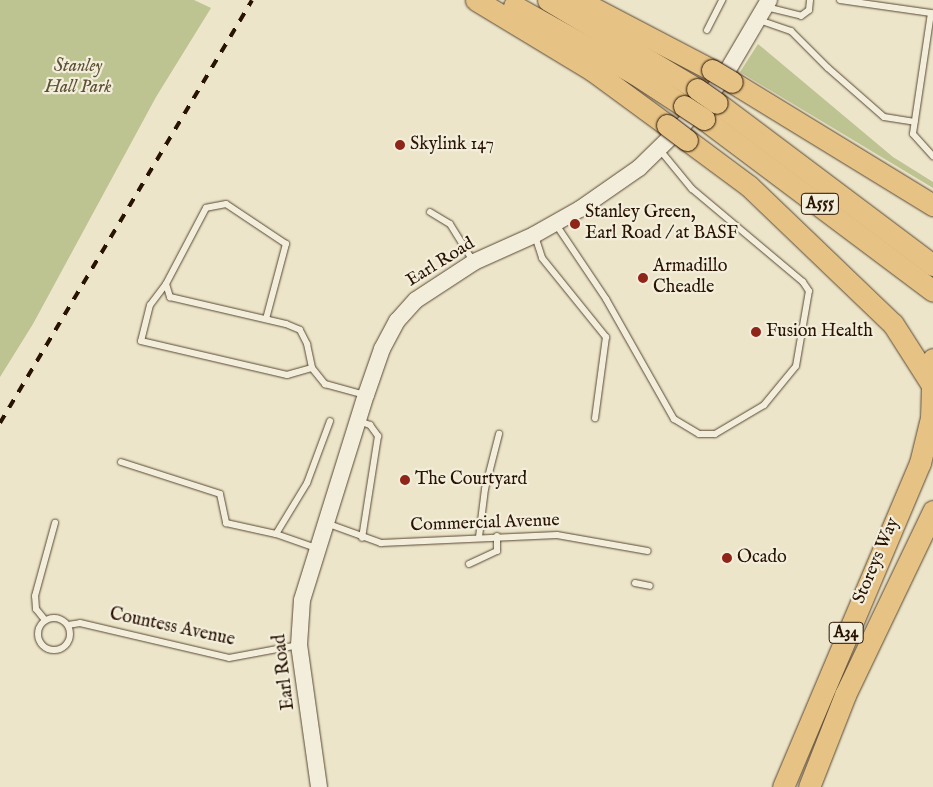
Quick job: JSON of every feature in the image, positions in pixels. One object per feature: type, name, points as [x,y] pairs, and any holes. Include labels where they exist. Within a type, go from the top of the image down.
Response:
[{"type":"highway","points":[[476,0],[592,70],[749,186],[893,324],[908,343],[933,387]]},
{"type":"highway","name":"A555","points":[[502,0],[636,74],[684,106],[711,111],[933,266]]},
{"type":"highway","name":"A555","points":[[548,0],[697,89],[711,111],[933,291]]},
{"type":"highway","points":[[578,0],[712,70],[933,204]]},
{"type":"highway","name":"A34","points":[[933,359],[933,387]]},
{"type":"highway","name":"Storeys Way","points":[[783,787],[920,463],[929,432],[933,387]]},
{"type":"highway","name":"Storeys Way","points":[[810,785],[846,695],[933,511]]},
{"type":"street","name":"Earl Road","points":[[319,787],[299,645],[302,600],[316,548],[366,395],[382,349],[397,321],[416,300],[474,262],[534,235],[613,188],[659,149],[722,80],[765,9]]},
{"type":"lane","points":[[707,30],[722,0]]},
{"type":"lane","points":[[765,9],[801,16],[809,10],[810,0]]},
{"type":"lane","points":[[840,0],[931,13],[931,33],[913,134],[933,156]]},
{"type":"lane","points":[[765,9],[884,117],[915,122]]},
{"type":"lane","points":[[555,223],[606,298],[674,419],[699,434],[715,434],[764,405],[796,366],[809,291],[803,282],[692,189],[659,149]]},
{"type":"lane","points":[[266,319],[286,244],[226,204],[206,208],[166,284],[150,305],[141,341],[287,375],[312,368]]},
{"type":"lane","points":[[430,212],[450,224],[474,262]]},
{"type":"lane","points":[[534,235],[542,258],[606,337],[594,418]]},
{"type":"lane","points":[[166,284],[170,297],[266,319],[300,330],[307,344],[312,368],[325,384],[366,395]]},
{"type":"lane","points":[[276,534],[307,483],[330,420]]},
{"type":"lane","points":[[358,421],[370,424],[378,436],[362,538]]},
{"type":"lane","points":[[479,537],[485,489],[499,434]]},
{"type":"lane","points":[[122,462],[220,494],[226,523],[276,534],[316,548]]},
{"type":"lane","name":"Commercial Avenue","points":[[325,522],[362,538],[381,543],[497,536],[566,536],[648,551]]},
{"type":"lane","points":[[45,620],[36,608],[35,596],[56,523]]},
{"type":"lane","points":[[469,564],[497,551],[497,536]]},
{"type":"lane","points":[[635,583],[650,586]]},
{"type":"lane","points":[[60,619],[68,625],[69,642],[61,649],[50,650],[38,639],[38,628],[45,620],[60,619]]},
{"type":"lane","name":"Countess Avenue","points":[[68,625],[80,624],[229,658],[299,645]]},
{"type":"green space","name":"Stanley Hall Park","points":[[0,0],[194,0],[211,8],[156,97],[33,324],[0,377]]},
{"type":"green space","points":[[758,44],[893,157],[933,182],[933,188],[740,72]]},
{"type":"railway","points":[[0,423],[252,0]]},
{"type":"place","name":"Skylink 147","points":[[400,145]]},
{"type":"place","name":"Stanley Green, Earl Road / at BASF","points":[[575,224]]},
{"type":"place","name":"Armadillo Cheadle","points":[[643,278]]},
{"type":"place","name":"Fusion Health","points":[[756,332]]},
{"type":"place","name":"The Courtyard","points":[[405,480]]},
{"type":"place","name":"Ocado","points":[[727,558]]}]
